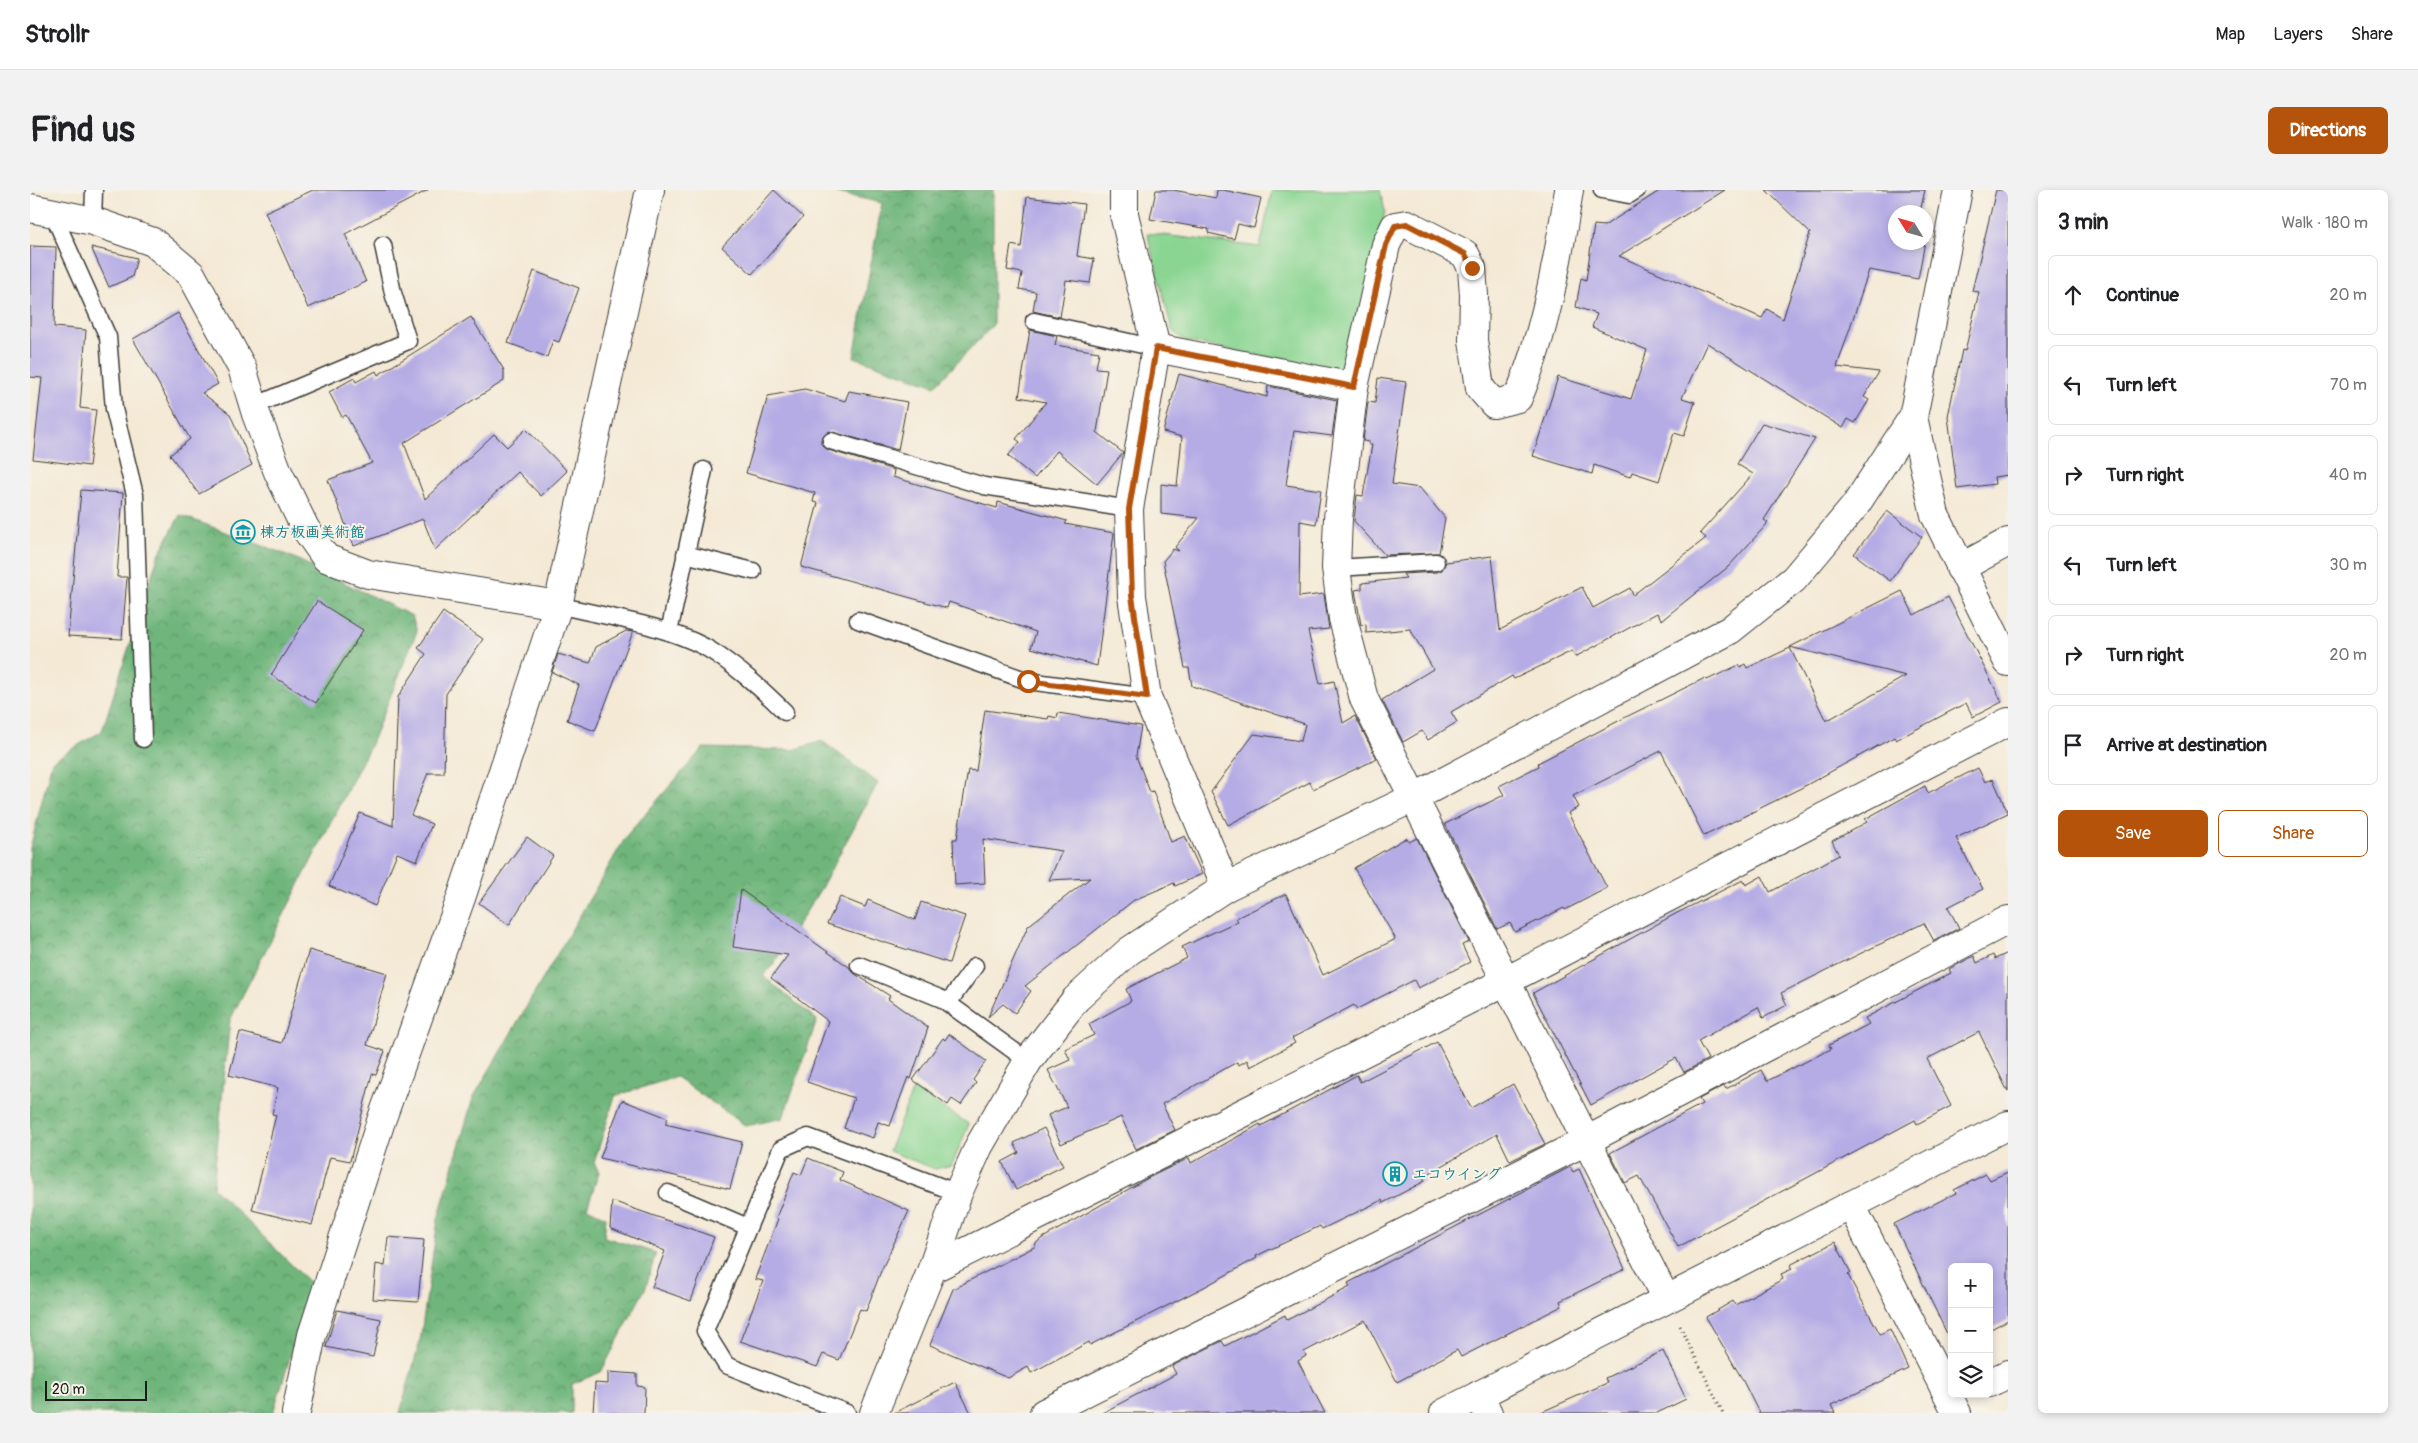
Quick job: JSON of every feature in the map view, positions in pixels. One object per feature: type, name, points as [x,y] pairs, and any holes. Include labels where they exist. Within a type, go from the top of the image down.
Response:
[{"type":"street","points":[[296,1413],[312,1335],[381,1121],[461,898],[558,605],[650,190]]},
{"type":"street","points":[[1124,190],[1124,214],[1156,348],[1129,509],[1132,596],[1147,697],[1226,887]]},
{"type":"street","points":[[1569,190],[1561,240],[1533,361],[1518,398],[1494,404],[1480,388],[1473,340],[1474,295],[1472,268],[1465,254],[1407,224],[1395,226],[1386,245],[1354,387],[1343,466],[1336,568],[1343,619],[1364,699],[1666,1299]]},
{"type":"street","points":[[880,1408],[932,1270],[958,1194],[978,1146],[1028,1061],[1076,999],[1129,951],[1226,887],[1413,798],[1730,630],[1794,579],[1855,506],[1913,417],[1958,190]]},
{"type":"street","points":[[41,210],[93,221],[154,242],[191,274],[242,368],[282,480],[305,528],[326,558],[368,574],[558,605]]},
{"type":"street","points":[[1156,348],[1354,387]]},
{"type":"street","points":[[1913,417],[1935,514],[2008,662]]},
{"type":"street","points":[[1960,568],[2008,542]]},
{"type":"street","points":[[932,1270],[1506,981],[2008,722]]},
{"type":"street","points":[[1044,1413],[1586,1141],[2008,920]]},
{"type":"street","points":[[1444,1413],[1483,1404],[1666,1299],[2008,1124]]},
{"type":"street","points":[[1851,1205],[1958,1403]]},
{"type":"street","points":[[1993,1381],[2008,1374]]},
{"type":"lane","points":[[93,221],[94,190]]},
{"type":"lane","points":[[1602,190],[1629,195],[1637,190]]},
{"type":"lane","points":[[41,210],[108,337],[114,408],[135,495],[143,739]]},
{"type":"lane","points":[[254,406],[408,341],[392,293],[383,245]]},
{"type":"lane","points":[[1034,320],[1156,348]]},
{"type":"lane","points":[[831,442],[984,486],[1129,509]]},
{"type":"lane","points":[[669,632],[704,470]]},
{"type":"lane","points":[[685,554],[752,571]]},
{"type":"lane","points":[[1336,568],[1436,562]]},
{"type":"lane","points":[[558,605],[669,632],[705,648],[761,689],[785,712]]},
{"type":"lane","points":[[858,620],[1028,681],[1147,697]]},
{"type":"lane","points":[[859,965],[948,1003],[1028,1061]]},
{"type":"lane","points":[[948,1003],[975,966]]},
{"type":"lane","points":[[847,1413],[726,1365],[705,1331],[781,1148],[808,1137],[958,1194]]},
{"type":"lane","points":[[668,1194],[748,1227]]},
{"type":"path","points":[[1666,1299],[1723,1413]]},
{"type":"green space","points":[[824,190],[993,190],[993,325],[935,386],[854,357],[882,203]]},
{"type":"green space","points":[[1272,190],[1380,190],[1385,211],[1350,366],[1340,371],[1185,341],[1172,330],[1147,233],[1260,247]]},
{"type":"green space","points":[[180,515],[290,556],[412,616],[417,631],[371,744],[230,1020],[213,1187],[312,1285],[273,1413],[30,1413],[30,849],[52,761],[102,731],[158,556]]},
{"type":"green space","points":[[822,741],[878,783],[821,888],[773,965],[763,976],[817,1020],[783,1118],[746,1126],[676,1077],[615,1096],[594,1163],[599,1172],[587,1208],[606,1217],[604,1237],[656,1253],[646,1287],[601,1372],[572,1384],[572,1413],[400,1413],[420,1341],[438,1219],[473,1098],[627,835],[703,748],[793,750]]},
{"type":"green space","points":[[913,1089],[969,1124],[952,1165],[935,1169],[889,1151]]},
{"type":"building","points":[[313,190],[428,190],[345,234],[366,282],[308,308],[265,212]]},
{"type":"building","points":[[774,190],[803,217],[752,274],[722,247]]},
{"type":"building","points":[[1156,190],[1173,190],[1216,198],[1217,190],[1223,190],[1261,198],[1254,228],[1238,224],[1234,239],[1208,233],[1209,229],[1150,219]]},
{"type":"building","points":[[1661,190],[1725,190],[1619,256],[1762,318],[1767,309],[1783,319],[1810,233],[1766,190],[1925,190],[1922,205],[1888,205],[1888,250],[1923,250],[1918,279],[1869,270],[1837,367],[1879,372],[1864,397],[1869,400],[1855,423],[1848,419],[1843,428],[1707,343],[1682,398],[1695,402],[1684,436],[1674,433],[1659,481],[1632,472],[1630,477],[1594,465],[1592,474],[1533,456],[1558,377],[1631,399],[1647,350],[1592,327],[1597,314],[1576,307],[1581,278],[1586,280],[1594,225],[1604,226]]},
{"type":"building","points":[[1996,190],[2008,190],[2008,475],[1994,477],[1995,484],[1957,489],[1948,416],[1962,350],[1965,351],[1979,292],[1972,291]]},
{"type":"building","points":[[1027,197],[1084,204],[1077,256],[1094,259],[1090,283],[1066,280],[1060,317],[1033,311],[1036,292],[1019,289],[1022,273],[1007,270],[1011,245],[1021,247]]},
{"type":"building","points":[[30,246],[56,247],[54,327],[86,330],[80,408],[96,410],[89,466],[33,459],[42,378],[30,377]]},
{"type":"building","points":[[91,247],[137,258],[132,277],[109,287]]},
{"type":"building","points":[[534,271],[579,288],[559,342],[553,340],[547,357],[508,343]]},
{"type":"building","points":[[178,313],[218,384],[202,393],[230,414],[252,465],[199,494],[170,455],[190,439],[133,339]]},
{"type":"building","points":[[471,317],[504,370],[504,381],[404,443],[425,499],[494,434],[507,447],[526,429],[567,471],[541,496],[518,472],[435,550],[423,519],[354,546],[328,480],[372,463],[346,415],[342,417],[329,392],[354,378],[356,382],[376,371],[378,375]]},
{"type":"building","points":[[1030,330],[1057,336],[1055,345],[1099,352],[1096,368],[1107,369],[1097,432],[1123,453],[1097,484],[1057,451],[1035,478],[1008,456],[1020,442],[1016,439],[1046,402],[1019,397]]},
{"type":"building","points":[[1179,374],[1267,397],[1268,386],[1337,400],[1332,436],[1294,431],[1286,485],[1321,490],[1316,524],[1300,521],[1299,597],[1324,594],[1329,629],[1308,631],[1320,684],[1334,681],[1343,723],[1355,716],[1377,759],[1313,789],[1310,782],[1228,825],[1211,792],[1254,734],[1301,741],[1305,724],[1192,686],[1189,668],[1185,668],[1163,561],[1173,549],[1179,551],[1175,547],[1199,518],[1161,514],[1161,484],[1177,486],[1182,437],[1163,432]]},
{"type":"building","points":[[1378,378],[1406,382],[1392,484],[1420,488],[1445,518],[1439,553],[1385,555],[1354,521],[1357,495],[1363,496],[1372,445],[1369,445],[1369,442],[1363,441],[1368,402],[1375,403]]},
{"type":"building","points":[[805,389],[845,401],[849,391],[907,402],[898,450],[829,431],[821,439],[821,444],[828,450],[894,470],[893,477],[997,508],[998,502],[1067,521],[1065,524],[1114,533],[1097,666],[1031,648],[1036,632],[949,602],[947,608],[801,567],[818,503],[813,502],[815,493],[746,473],[768,396]]},
{"type":"building","points":[[1762,423],[1815,439],[1764,520],[1768,523],[1728,567],[1662,620],[1657,613],[1575,657],[1572,651],[1514,679],[1512,676],[1451,712],[1457,722],[1428,740],[1422,731],[1403,742],[1382,700],[1433,669],[1410,629],[1366,633],[1366,624],[1361,625],[1355,590],[1362,589],[1362,583],[1406,578],[1403,574],[1437,572],[1442,570],[1446,562],[1492,556],[1500,630],[1582,587],[1593,608],[1630,588],[1633,595],[1706,538],[1700,533],[1753,474],[1737,464]]},
{"type":"building","points":[[81,490],[123,493],[117,577],[127,577],[122,639],[68,636]]},
{"type":"building","points":[[1887,511],[1922,537],[1890,581],[1854,554]]},
{"type":"building","points":[[1902,591],[1914,615],[1948,597],[2002,702],[1973,717],[1966,703],[1896,740],[1894,737],[1801,788],[1704,836],[1661,751],[1573,796],[1579,807],[1568,813],[1607,888],[1565,910],[1564,908],[1515,932],[1510,923],[1497,929],[1445,824],[1504,795],[1499,786],[1539,766],[1538,763],[1628,716],[1705,678],[1707,680],[1739,665],[1740,667],[1745,664],[1747,668],[1790,648],[1826,721],[1906,676],[1790,647]]},
{"type":"building","points":[[317,601],[363,630],[316,703],[271,675]]},
{"type":"building","points":[[443,612],[483,639],[446,694],[444,773],[428,773],[411,815],[432,824],[417,861],[397,853],[375,906],[329,886],[360,813],[393,826],[398,697],[426,654],[418,648]]},
{"type":"building","points":[[626,631],[633,632],[595,731],[567,720],[579,685],[552,672],[558,654],[590,663],[596,647]]},
{"type":"building","points":[[985,710],[1048,719],[1049,716],[1057,718],[1058,713],[1141,726],[1136,756],[1150,792],[1153,791],[1171,842],[1185,836],[1202,874],[1175,886],[1174,883],[1134,900],[1025,986],[1031,991],[1015,1013],[1003,1004],[988,1017],[1028,926],[1090,878],[1049,880],[1062,851],[983,839],[985,883],[955,885],[953,839],[957,839],[968,770],[976,771]]},
{"type":"building","points":[[1978,768],[1985,782],[1993,779],[2008,813],[1956,838],[1983,889],[1948,907],[1959,928],[1934,941],[1924,923],[1849,959],[1781,993],[1787,1005],[1763,1018],[1758,1007],[1698,1041],[1708,1059],[1684,1072],[1676,1058],[1591,1105],[1533,993],[1677,913],[1743,880],[1746,885],[1762,876],[1770,892],[1839,855],[1832,841],[1867,822],[1865,819],[1925,786],[1928,793]]},
{"type":"building","points":[[527,837],[553,856],[509,925],[479,903]]},
{"type":"building","points":[[1406,838],[1409,842],[1417,838],[1469,942],[1462,945],[1470,962],[1418,988],[1414,980],[1357,1009],[1354,1005],[1292,1038],[1295,1043],[1250,1067],[1247,1060],[1239,1065],[1237,1062],[1162,1104],[1175,1130],[1136,1149],[1121,1117],[1061,1144],[1048,1115],[1067,1107],[1048,1070],[1070,1060],[1065,1049],[1094,1035],[1089,1024],[1131,1001],[1126,989],[1187,958],[1182,947],[1238,921],[1236,918],[1286,894],[1323,975],[1394,940],[1395,938],[1354,868]]},
{"type":"building","points":[[741,890],[849,967],[855,974],[890,996],[888,999],[928,1028],[911,1079],[908,1077],[890,1126],[878,1122],[873,1138],[844,1128],[854,1098],[807,1082],[828,1021],[771,978],[788,955],[733,947]]},
{"type":"building","points":[[840,897],[865,907],[868,900],[915,920],[921,902],[965,916],[949,963],[827,924]]},
{"type":"building","points":[[309,950],[387,973],[367,1045],[385,1051],[376,1075],[372,1074],[350,1161],[330,1157],[312,1225],[252,1210],[276,1115],[272,1114],[278,1088],[229,1075],[240,1032],[282,1043]]},
{"type":"building","points":[[2008,953],[2008,1092],[1979,1032],[1927,1059],[1951,1106],[1917,1124],[1915,1120],[1678,1247],[1639,1176],[1625,1183],[1610,1153],[1702,1104],[1699,1099],[1724,1086],[1726,1089],[1761,1070],[1767,1081],[1831,1049],[1829,1045],[1869,1024],[1865,1018],[1951,973],[1949,969],[1974,956],[1977,963],[1993,955],[1995,959]]},
{"type":"building","points":[[949,1034],[986,1061],[973,1080],[976,1083],[961,1105],[952,1099],[948,1105],[913,1080],[943,1038],[945,1040]]},
{"type":"building","points":[[1437,1042],[1471,1108],[1513,1084],[1545,1144],[1510,1161],[1497,1134],[1423,1177],[1425,1181],[1383,1203],[1382,1200],[1322,1229],[1320,1226],[1256,1256],[1257,1258],[1206,1286],[1090,1345],[1089,1342],[1031,1373],[1028,1367],[1008,1378],[930,1345],[953,1289],[1036,1246],[1035,1244],[1041,1239],[1150,1177],[1189,1158],[1191,1163],[1260,1124],[1261,1126],[1357,1075],[1360,1082]]},
{"type":"building","points":[[622,1100],[668,1118],[665,1124],[742,1142],[730,1189],[600,1158]]},
{"type":"building","points":[[1044,1128],[1063,1166],[1016,1190],[1002,1162],[1019,1153],[1014,1143]]},
{"type":"building","points":[[808,1158],[843,1172],[840,1180],[909,1211],[881,1271],[866,1311],[860,1309],[839,1360],[823,1354],[817,1367],[740,1341],[763,1281],[755,1279],[778,1219],[776,1218],[794,1172],[801,1175]]},
{"type":"building","points":[[1570,1167],[1573,1172],[1579,1169],[1625,1269],[1560,1301],[1562,1306],[1461,1357],[1457,1350],[1397,1382],[1365,1320],[1304,1352],[1306,1356],[1298,1361],[1325,1413],[1102,1413],[1176,1374],[1172,1366],[1222,1341],[1225,1346],[1285,1315],[1287,1320],[1350,1287],[1348,1283]]},
{"type":"building","points":[[2008,1172],[2008,1320],[1993,1328],[1993,1263],[1948,1263],[1948,1336],[1894,1224],[1956,1193],[1954,1190],[1986,1174],[1990,1180]]},
{"type":"building","points":[[612,1201],[714,1237],[691,1301],[652,1287],[665,1251],[610,1228]]},
{"type":"building","points":[[388,1237],[424,1240],[418,1302],[373,1299],[376,1264],[385,1266]]},
{"type":"building","points":[[1835,1242],[1851,1273],[1848,1275],[1880,1334],[1890,1329],[1908,1369],[1831,1405],[1835,1413],[1759,1413],[1741,1377],[1706,1317],[1733,1301],[1735,1305],[1783,1279],[1781,1274],[1792,1269],[1790,1265]]},
{"type":"building","points":[[337,1310],[381,1319],[373,1357],[326,1347]]},
{"type":"building","points":[[1663,1351],[1686,1399],[1657,1413],[1539,1413],[1607,1383],[1605,1378]]},
{"type":"building","points":[[608,1372],[637,1374],[637,1386],[645,1387],[644,1413],[593,1413],[595,1383],[608,1384]]},
{"type":"building","points":[[955,1382],[971,1413],[894,1413]]},
{"type":"place","name":"棟方板画美術館","points":[[243,532]]},
{"type":"place","name":"エコウイング","points":[[1395,1174]]},
{"type":"route","points":[[1028,681],[1147,697],[1132,596],[1129,509],[1156,348],[1354,387],[1386,245],[1395,226],[1407,224],[1465,254],[1472,268]]}]
